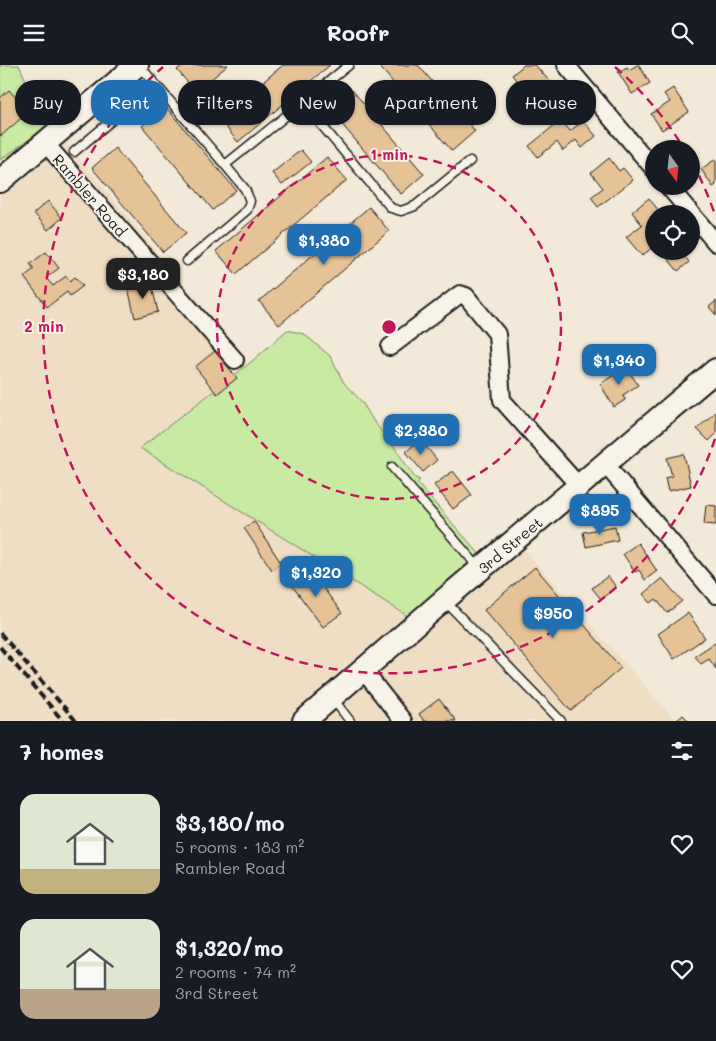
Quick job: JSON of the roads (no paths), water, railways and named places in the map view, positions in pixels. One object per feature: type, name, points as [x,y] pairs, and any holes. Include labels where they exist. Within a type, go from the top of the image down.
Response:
[{"type":"street","points":[[0,181],[138,65]]},
{"type":"street","points":[[566,65],[645,158]]},
{"type":"street","name":"Rambler Road","points":[[45,143],[235,360]]},
{"type":"street","points":[[676,195],[716,243]]},
{"type":"street","points":[[390,347],[460,294],[466,296],[497,334],[502,400],[580,486]]},
{"type":"street","name":"3rd Street","points":[[304,721],[480,569],[716,370]]},
{"type":"street","points":[[605,464],[714,589]]},
{"type":"street","points":[[362,670],[404,721]]},
{"type":"lane","points":[[138,65],[151,80]]},
{"type":"lane","points":[[331,80],[349,65]]},
{"type":"lane","points":[[168,99],[245,189],[250,201],[247,210],[187,261]]},
{"type":"lane","points":[[225,165],[281,120]]},
{"type":"lane","points":[[74,152],[106,125]]},
{"type":"lane","points":[[321,125],[391,208],[401,211],[415,206],[470,161]]},
{"type":"lane","points":[[392,467],[480,569]]},
{"type":"lane","points":[[444,600],[561,721]]},
{"type":"lane","points":[[331,697],[350,721]]},
{"type":"railway","points":[[0,633],[76,721]]},
{"type":"railway","points":[[0,647],[63,721]]}]
